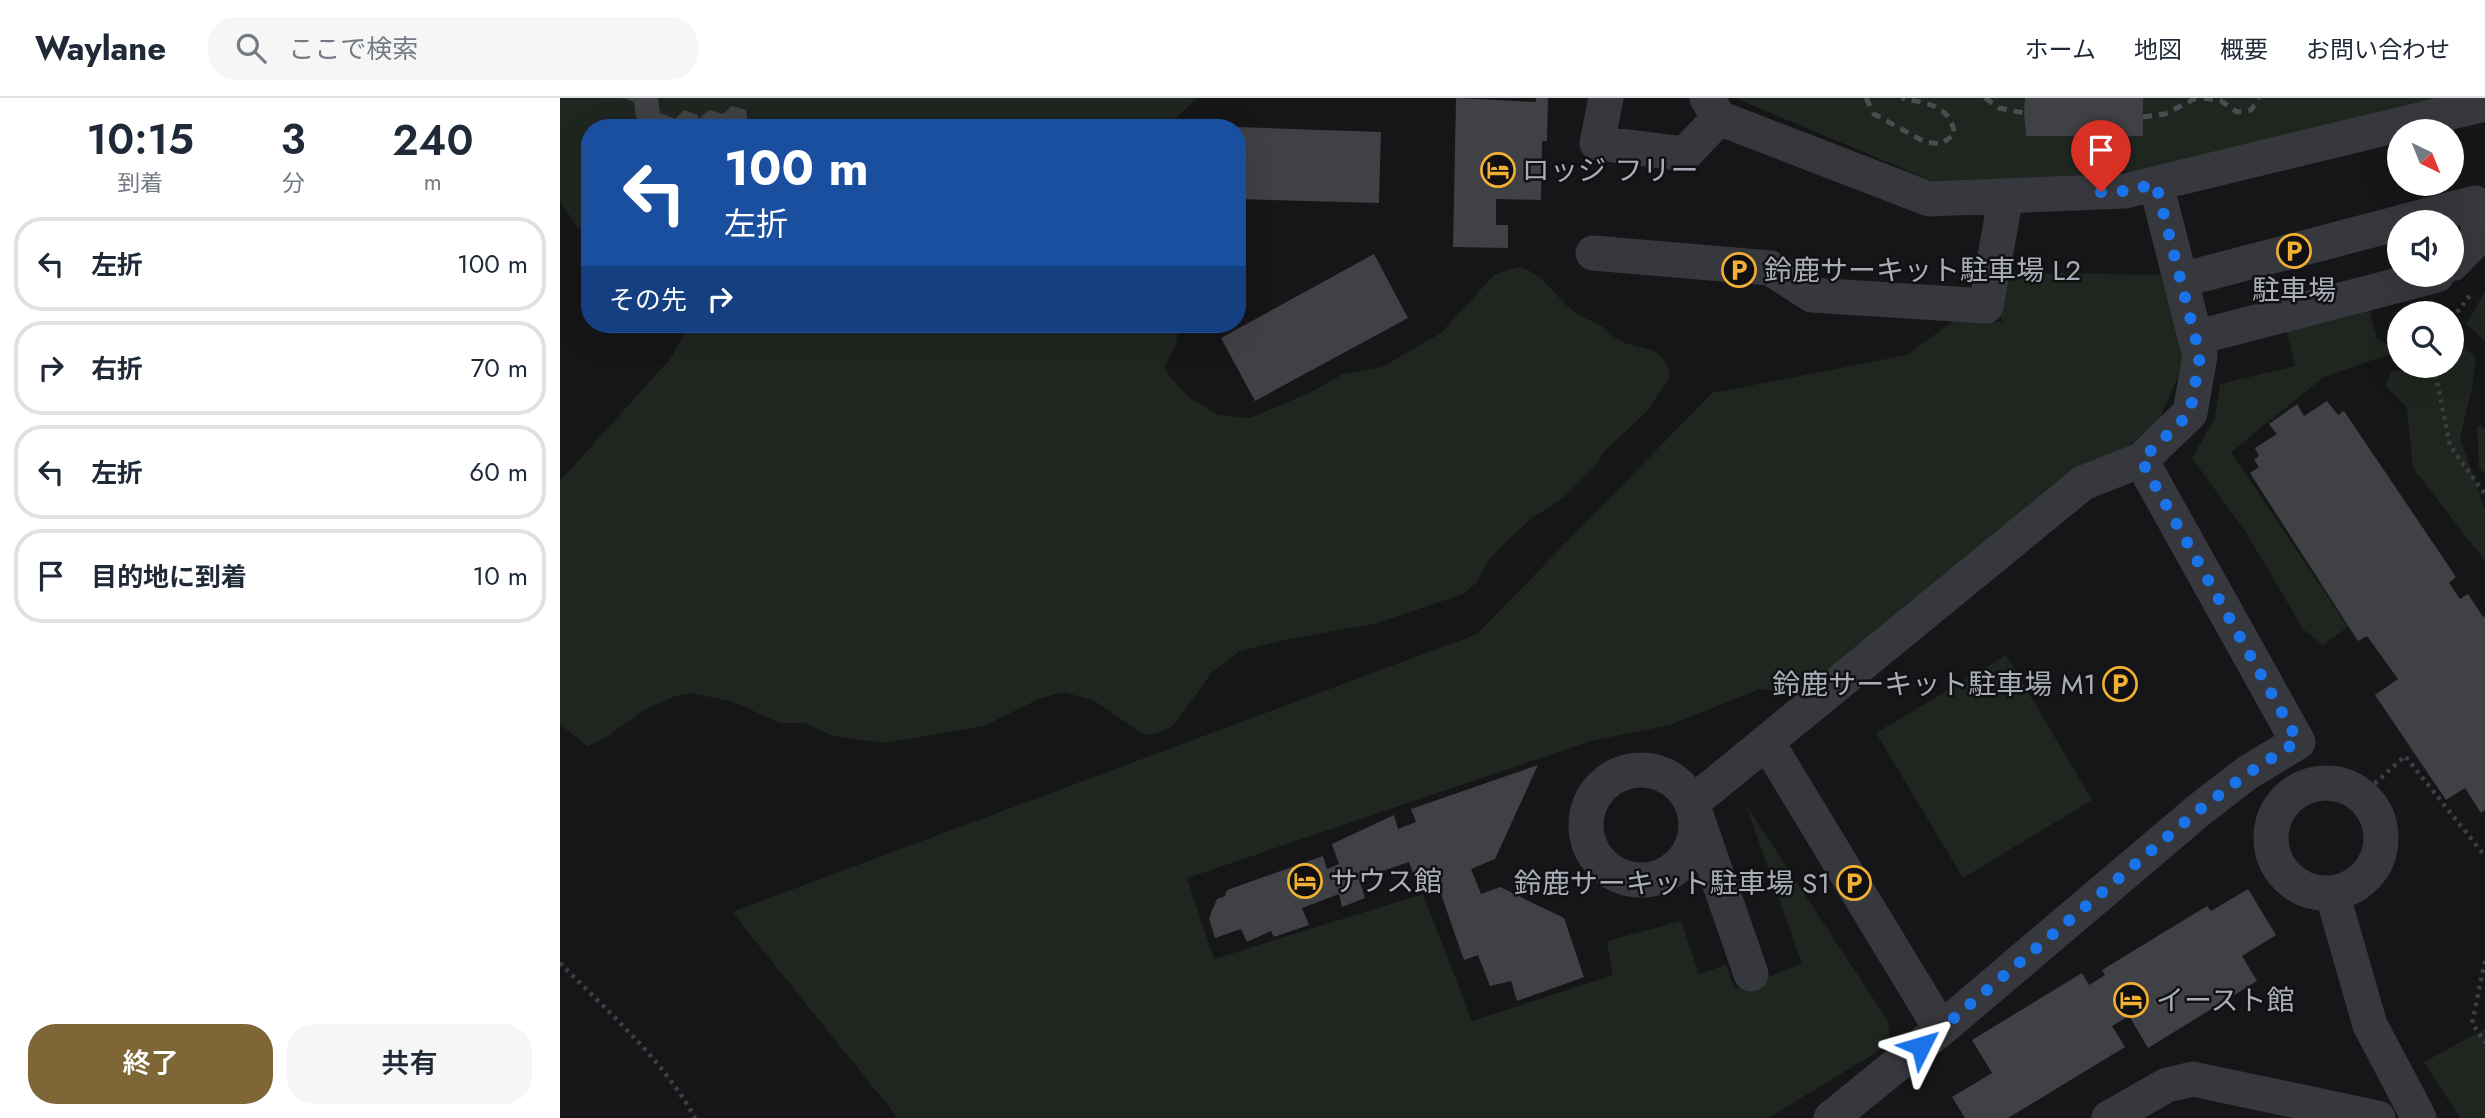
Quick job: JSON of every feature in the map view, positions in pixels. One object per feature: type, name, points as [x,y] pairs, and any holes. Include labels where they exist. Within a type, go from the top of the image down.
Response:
[{"type":"lane","points":[[1606,98],[1597,143],[1685,154],[1713,108],[1929,199],[2125,191],[2485,104]]},
{"type":"lane","points":[[1751,974],[1693,807],[1767,742],[2083,483],[2141,460],[2190,413],[2200,356],[2156,184]]},
{"type":"lane","points":[[1593,253],[1770,268],[1812,295],[1986,306],[2006,196]]},
{"type":"lane","points":[[2449,210],[2475,203],[2479,236],[2464,252]]},
{"type":"lane","points":[[2181,280],[2387,227]]},
{"type":"lane","points":[[2195,338],[2391,287]]},
{"type":"lane","points":[[2141,460],[2298,741],[2300,790]]},
{"type":"lane","points":[[1831,1118],[1941,1029],[2199,810],[2298,741]]},
{"type":"lane","points":[[1767,742],[1941,1029]]},
{"type":"lane","points":[[2329,782],[2362,795],[2373,809],[2380,825],[2382,842],[2376,860],[2366,876],[2351,888],[2332,893],[2313,892],[2296,885],[2282,872],[2273,855],[2270,836],[2274,819],[2283,804],[2300,790],[2329,782]]},
{"type":"lane","points":[[2332,893],[2371,1025],[2419,1118]]},
{"type":"lane","points":[[2109,1118],[2167,1085],[2193,1079],[2378,1118]]},
{"type":"path","points":[[2436,378],[2450,446],[2485,494]]},
{"type":"path","points":[[2362,795],[2405,756],[2485,856]]},
{"type":"path","points":[[2485,961],[2472,1023],[2485,1043]]},
{"type":"path","points":[[560,963],[646,1051],[695,1118]]},
{"type":"shaded area","points":[[560,98],[1197,98],[1175,119],[581,119],[581,230],[560,201]]},
{"type":"shaded area","points":[[1735,98],[2470,98],[2161,169],[1942,185]]},
{"type":"shaded area","points":[[1518,267],[1528,270],[1573,311],[1625,343],[1657,353],[1663,358],[1670,377],[1646,412],[1605,451],[1596,465],[1563,498],[1532,518],[1506,542],[1488,561],[1476,583],[1463,594],[1374,624],[1240,651],[1212,672],[1173,726],[1148,735],[1093,700],[1062,692],[1039,699],[984,726],[886,743],[833,736],[805,723],[780,723],[731,701],[690,693],[675,696],[644,710],[602,740],[587,746],[560,724],[560,481],[671,358],[685,333],[1178,333],[1165,367],[1168,375],[1190,398],[1218,415],[1250,418],[1311,392],[1343,374],[1382,367],[1441,333],[1495,274]]},
{"type":"shaded area","points":[[1992,272],[2167,275],[2185,360],[2160,418],[1845,698],[1760,689],[1670,725],[1591,741],[1187,878],[1214,959],[1423,894],[1472,1021],[1613,975],[1607,941],[1681,921],[1699,974],[1726,965],[1735,989],[1802,964],[1746,805],[1888,1021],[1890,1044],[1768,1118],[898,1118],[732,912],[1477,634],[1712,393],[1907,355],[1955,320],[2002,322]]},
{"type":"shaded area","points":[[2485,292],[2485,341],[2466,324]]},
{"type":"shaded area","points":[[2369,309],[2377,339],[2387,344],[2387,355],[2324,377],[2231,452],[2348,627],[2323,645],[2303,629],[2247,534],[2192,458],[2215,418],[2220,384],[2295,366],[2286,329]]},
{"type":"shaded area","points":[[2464,347],[2476,358],[2460,438],[2485,509],[2485,561],[2413,468],[2407,408],[2386,386],[2389,378],[2464,378]]},
{"type":"shaded area","points":[[2477,425],[2485,428],[2485,474],[2479,468]]},
{"type":"shaded area","points":[[2006,655],[2092,800],[1963,878],[1876,733]]},
{"type":"shaded area","points":[[2485,1029],[2485,1118],[2460,1118],[2424,1062]]},
{"type":"building","points":[[624,98],[658,98],[660,113],[674,119],[636,118],[634,102]]},
{"type":"building","name":"ロッジ フリー","points":[[1456,98],[1536,102],[1536,98],[1548,98],[1547,141],[1542,141],[1541,200],[1496,199],[1496,225],[1508,225],[1508,248],[1453,247]]},
{"type":"building","points":[[2025,98],[2143,98],[2143,136],[2026,136]]},
{"type":"building","points":[[732,106],[746,110],[747,119],[698,119],[709,110],[723,114]]},
{"type":"building","points":[[684,110],[698,115],[698,119],[675,119]]},
{"type":"building","points":[[1246,127],[1381,132],[1379,203],[1246,199]]},
{"type":"building","points":[[1374,254],[1408,318],[1255,401],[1221,338],[1230,333],[1246,333],[1246,324]]},
{"type":"building","points":[[2327,401],[2338,415],[2344,411],[2456,577],[2449,583],[2460,599],[2468,594],[2483,617],[2485,616],[2485,810],[2481,813],[2465,788],[2446,800],[2375,695],[2398,679],[2367,636],[2358,641],[2250,473],[2259,467],[2254,460],[2259,456],[2255,448],[2277,434],[2269,424],[2297,404],[2304,416]]},
{"type":"building","name":"サウス館","points":[[1538,765],[1495,859],[1471,869],[1481,894],[1500,887],[1564,918],[1584,977],[1517,1001],[1511,981],[1490,986],[1478,955],[1464,960],[1435,877],[1417,884],[1409,862],[1359,879],[1365,898],[1342,907],[1339,894],[1302,908],[1309,925],[1274,937],[1271,931],[1247,942],[1241,929],[1215,938],[1209,918],[1217,899],[1225,896],[1227,890],[1323,856],[1327,869],[1339,864],[1332,844],[1394,815],[1398,829],[1416,822],[1411,809]]},
{"type":"building","name":"イースト館","points":[[2248,889],[2276,935],[2242,956],[2257,981],[2148,1048],[2129,1016],[2112,1026],[2125,1047],[2008,1118],[1965,1118],[1952,1097],[1992,1073],[1972,1040],[2082,973],[2089,985],[2105,975],[2102,970],[2207,906],[2211,911]]},
{"type":"railway","points":[[1866,98],[1874,114],[1925,142],[1941,144],[1955,134],[1948,116],[1942,111],[1929,104],[1902,98]]},
{"type":"railway","points":[[1985,98],[1999,108],[2024,113]]},
{"type":"railway","points":[[2143,117],[2165,114],[2196,98]]},
{"type":"railway","points":[[2204,98],[2221,101],[2237,112],[2251,110],[2259,98]]},
{"type":"place","name":"ロッジ フリー","points":[[1498,170]]},
{"type":"place","name":"駐車場","points":[[2294,251]]},
{"type":"place","name":"鈴鹿サーキット駐車場 L2","points":[[1739,270]]},
{"type":"place","name":"鈴鹿サーキット駐車場 M1","points":[[2120,684]]},
{"type":"place","name":"サウス館","points":[[1305,881]]},
{"type":"place","name":"鈴鹿サーキット駐車場 S1","points":[[1854,883]]},
{"type":"place","name":"イースト館","points":[[2131,1000]]},
{"type":"route","points":[[1921,1046],[2199,810],[2298,741],[2141,460],[2190,413],[2200,356],[2156,184],[2125,191],[2101,192]]}]
